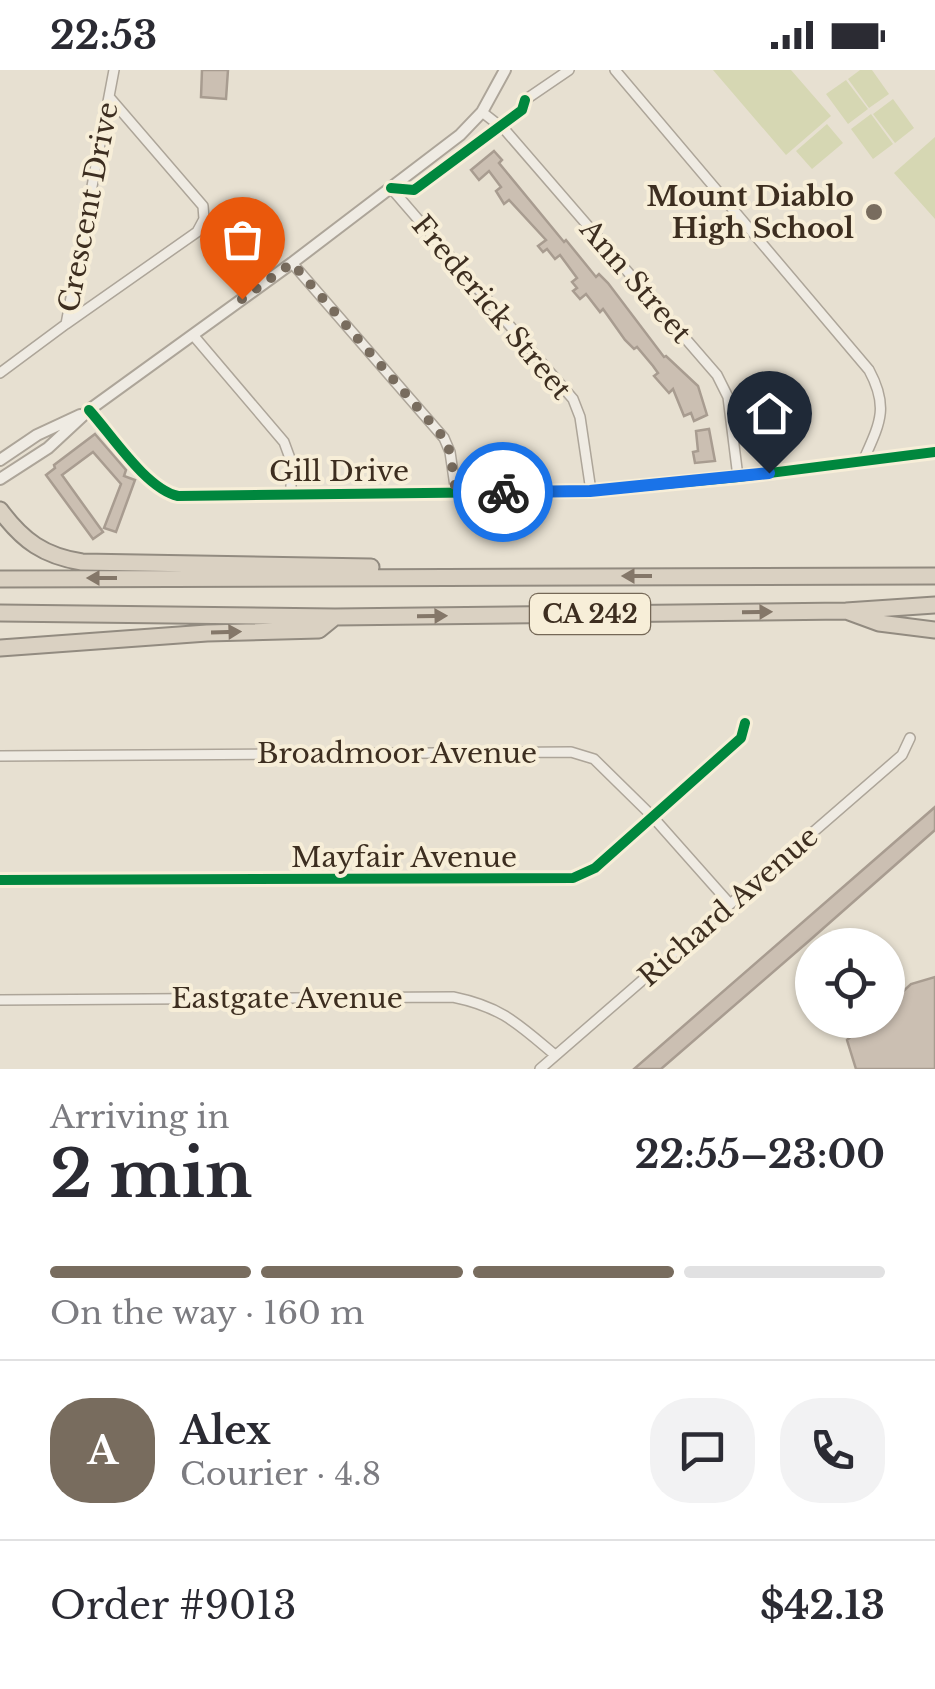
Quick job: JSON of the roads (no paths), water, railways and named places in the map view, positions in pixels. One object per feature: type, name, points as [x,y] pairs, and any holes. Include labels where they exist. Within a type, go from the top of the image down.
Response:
[{"type":"highway","points":[[0,510],[25,540],[42,552],[82,562],[423,569],[444,576]]},
{"type":"highway","points":[[910,574],[935,564]]},
{"type":"highway","name":"CA 242","points":[[0,579],[935,576]]},
{"type":"highway","name":"CA 242","points":[[0,613],[335,617],[846,611],[935,605]]},
{"type":"highway","points":[[846,611],[879,623],[935,630]]},
{"type":"highway","points":[[0,648],[207,633],[318,630],[335,617]]},
{"type":"street","name":"Crescent Drive","points":[[0,373],[66,324],[114,70]]},
{"type":"street","points":[[0,479],[48,448],[90,410],[460,135],[482,112],[504,70]]},
{"type":"street","points":[[525,100],[569,70]]},
{"type":"street","points":[[615,70],[869,370],[879,388],[882,408],[880,425],[864,459]]},
{"type":"street","points":[[66,324],[197,232],[204,220],[204,206],[110,98]]},
{"type":"street","name":"Ann Street","points":[[482,112],[505,130],[717,375],[728,398],[738,477]]},
{"type":"street","name":"Frederick Street","points":[[391,188],[572,398],[580,418],[590,491]]},
{"type":"street","points":[[292,263],[444,438],[456,493]]},
{"type":"street","points":[[193,336],[284,442],[291,461],[291,494]]},
{"type":"street","points":[[0,460],[38,435],[90,410]]},
{"type":"street","name":"Gill Drive","points":[[90,410],[143,472],[168,494],[590,491],[935,452]]},
{"type":"street","name":"Mayfair Avenue","points":[[0,880],[573,878],[594,868],[741,738],[745,723]]},
{"type":"street","name":"Richard Avenue","points":[[540,1069],[902,755],[910,738]]},
{"type":"street","name":"Broadmoor Avenue","points":[[0,756],[572,752],[594,759],[652,815],[730,904]]},
{"type":"street","name":"Eastgate Avenue","points":[[0,1000],[453,997],[480,1002],[505,1013],[556,1055]]},
{"type":"place","name":"Mount Diablo High School","points":[[874,212]]}]
